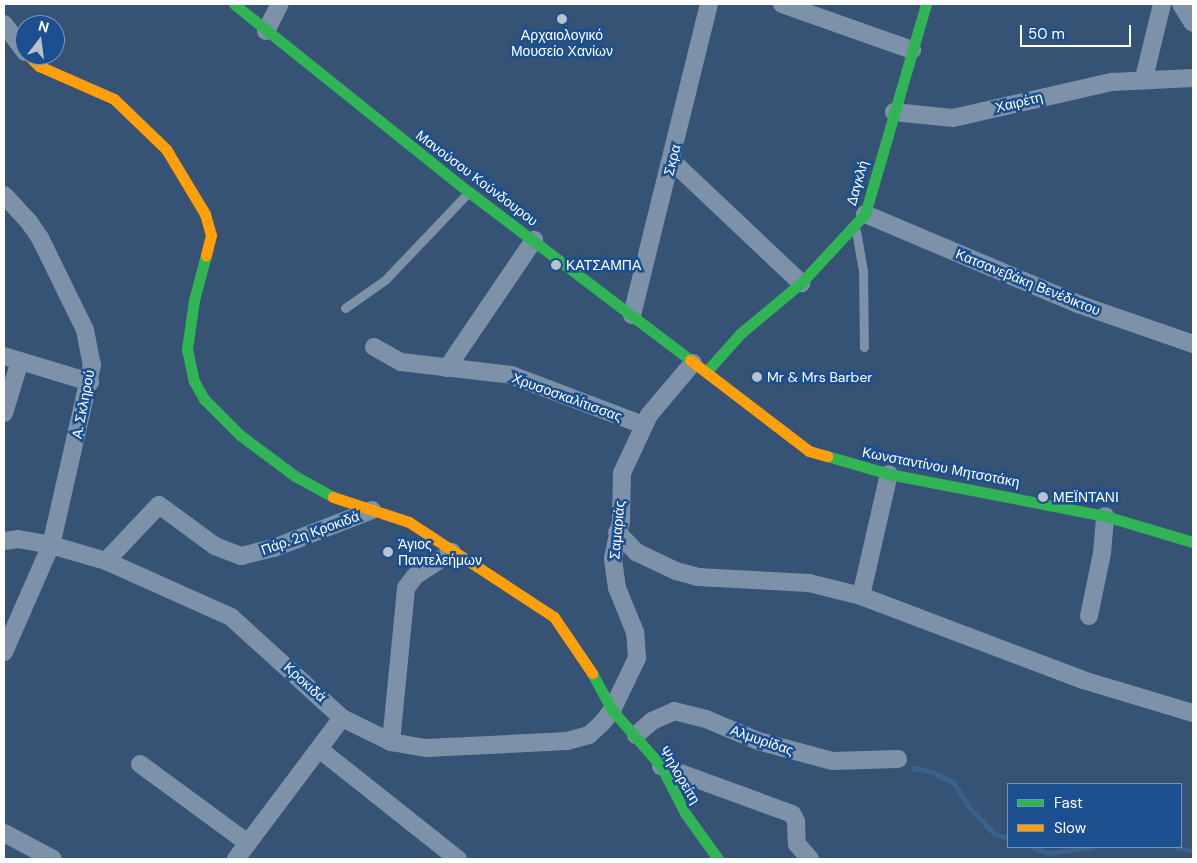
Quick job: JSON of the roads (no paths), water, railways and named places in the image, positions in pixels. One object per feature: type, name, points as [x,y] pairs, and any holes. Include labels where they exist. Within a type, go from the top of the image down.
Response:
[{"type":"street","name":"Μανούσου Κούνδουρου","points":[[234,4],[469,192],[699,368]]},
{"type":"street","points":[[266,30],[280,4]]},
{"type":"street","name":"Σκρα","points":[[632,315],[672,161],[709,4]]},
{"type":"street","points":[[782,4],[809,8],[912,50]]},
{"type":"street","name":"Δαγκλή","points":[[699,368],[801,283],[860,220],[926,4]]},
{"type":"street","points":[[1144,78],[1162,4]]},
{"type":"street","points":[[1181,4],[1193,23]]},
{"type":"street","points":[[4,24],[15,39]]},
{"type":"street","name":"Ψηλορείτη","points":[[38,65],[114,99],[130,111],[166,149],[205,214],[211,235],[194,300],[187,349],[194,381],[204,399],[240,435],[289,472],[327,495],[408,522],[429,533],[452,552],[554,617],[582,654],[612,710],[636,735],[661,766],[685,813],[718,859]]},
{"type":"street","name":"Χαιρέτη","points":[[894,112],[953,118],[1042,96],[1144,78],[1193,78]]},
{"type":"street","points":[[672,161],[801,283]]},
{"type":"street","name":"Α. Σκληρού","points":[[4,195],[40,238],[84,330],[92,365],[90,382],[51,545],[4,652]]},
{"type":"street","name":"Κατσανεβάκη Βενέδικτου","points":[[860,220],[1078,304],[1193,344]]},
{"type":"street","points":[[447,368],[534,240]]},
{"type":"street","name":"Χρυσοσκαλίτισσας","points":[[374,347],[401,362],[512,375],[643,425]]},
{"type":"street","points":[[4,413],[12,359],[90,382]]},
{"type":"street","name":"Σαμαριάς","points":[[612,710],[632,672],[638,650],[635,632],[617,588],[613,558],[622,473],[643,425],[699,368]]},
{"type":"street","name":"Κωνσταντίνου Μητσοτάκη","points":[[699,368],[809,451],[889,474],[1105,516],[1193,542]]},
{"type":"street","points":[[861,596],[889,474]]},
{"type":"street","name":"Πάρ. 2η Κροκιδά","points":[[106,561],[159,505],[215,546],[241,556],[274,548],[372,510]]},
{"type":"street","points":[[1089,616],[1102,553],[1105,516]]},
{"type":"street","points":[[617,532],[636,552],[698,577],[809,583],[861,596],[1083,680],[1193,713]]},
{"type":"street","name":"Κροκιδά","points":[[4,541],[18,539],[51,545],[106,561],[231,617],[342,718],[391,742],[426,748],[567,741],[589,735],[612,710]]},
{"type":"street","points":[[391,742],[406,588],[415,576],[452,552]]},
{"type":"street","name":"Αλμυρίδας","points":[[636,735],[662,715],[680,712],[758,741],[832,761],[898,759]]},
{"type":"street","points":[[236,859],[342,718]]},
{"type":"street","points":[[319,750],[458,859]]},
{"type":"street","points":[[140,764],[248,843]]},
{"type":"street","points":[[661,766],[792,814],[796,821],[797,844],[810,859]]},
{"type":"street","points":[[4,833],[53,859]]},
{"type":"lane","points":[[344,308],[384,280],[469,192]]},
{"type":"lane","points":[[860,220],[864,347]]},
{"type":"waterway","points":[[913,768],[933,772],[954,783],[970,808],[995,834],[1007,838]]},
{"type":"waterway","points":[[1035,848],[1049,853],[1086,848]]},
{"type":"waterway","points":[[1180,848],[1193,851]]},
{"type":"place","name":"Αρχαιολογικό Μουσείο Χανίων","points":[[562,19]]},
{"type":"place","name":"ΚΑΤΣΑΜΠΑ","points":[[556,265]]},
{"type":"place","name":"Mr & Mrs Barber","points":[[757,377]]},
{"type":"place","name":"ΜΕΪΝΤΑΝΙ","points":[[1043,497]]},
{"type":"place","name":"Άγιος Παντελεήμων","points":[[388,552]]}]
